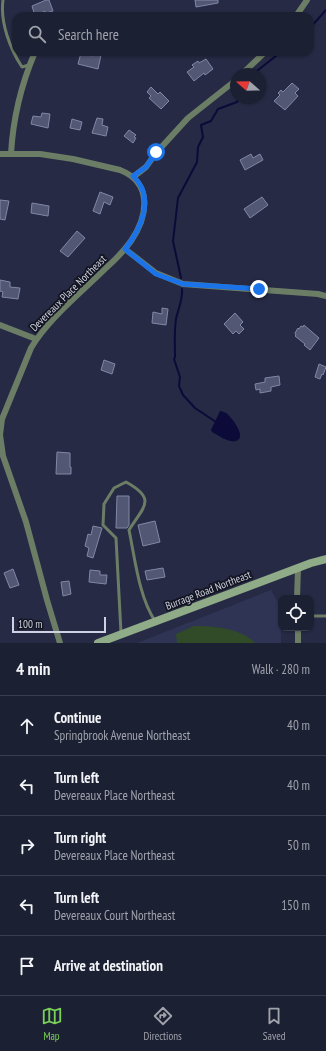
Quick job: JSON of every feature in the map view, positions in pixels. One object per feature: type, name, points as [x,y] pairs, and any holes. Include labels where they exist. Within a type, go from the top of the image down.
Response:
[{"type":"street","points":[[299,12],[307,0]]},
{"type":"street","points":[[11,154],[19,97],[33,56]]},
{"type":"street","points":[[248,68],[261,56]]},
{"type":"street","points":[[0,154],[40,154],[73,159],[120,170],[133,176],[146,167],[156,152],[188,118],[230,85]]},
{"type":"street","name":"Devereaux Place Northeast","points":[[60,643],[26,522],[3,456],[0,435],[2,419],[9,399],[36,339],[53,320],[125,249],[140,226],[145,198],[140,185],[133,176]]},
{"type":"street","points":[[125,249],[156,274],[183,284],[263,289],[326,296]]},
{"type":"street","points":[[0,325],[36,339]]},
{"type":"street","name":"Burrage Road Northeast","points":[[98,643],[311,563],[326,559]]},
{"type":"street","points":[[297,595],[298,569]]},
{"type":"street","points":[[298,631],[298,643]]},
{"type":"lane","points":[[3,0],[2,10],[12,45]]},
{"type":"lane","points":[[15,56],[22,67],[30,65]]},
{"type":"lane","points":[[121,635],[116,538],[103,525],[104,504],[114,488],[126,482],[138,489],[144,496],[145,505],[129,530],[141,587],[150,612],[156,622]]},
{"type":"lane","points":[[314,616],[326,616]]},
{"type":"shaded area","points":[[220,411],[226,413],[235,422],[240,436],[236,441],[230,441],[212,432],[211,430]]},
{"type":"shaded area","points":[[271,590],[278,603],[278,631],[281,631],[281,643],[137,643]]},
{"type":"green space","points":[[194,626],[218,627],[235,631],[249,638],[255,643],[177,643],[176,634]]},
{"type":"building","points":[[49,0],[53,11],[34,12],[32,6]]},
{"type":"building","points":[[195,0],[218,0],[218,3],[196,7]]},
{"type":"building","points":[[80,56],[101,56],[98,69],[78,64]]},
{"type":"building","points":[[206,59],[213,69],[205,75],[204,73],[194,81],[187,72],[194,67],[192,65],[198,61],[199,63]]},
{"type":"building","points":[[292,83],[299,89],[295,93],[298,96],[285,110],[274,101],[280,95],[278,93],[281,90],[283,92]]},
{"type":"building","points":[[151,87],[158,94],[160,92],[169,101],[161,109],[149,98],[151,96],[147,92]]},
{"type":"building","points":[[42,113],[50,114],[48,128],[31,124],[33,116],[41,117]]},
{"type":"building","points":[[97,118],[103,119],[102,125],[108,127],[106,136],[92,133]]},
{"type":"building","points":[[72,119],[82,122],[80,130],[70,128]]},
{"type":"building","points":[[129,130],[136,135],[133,143],[124,136]]},
{"type":"building","points":[[251,154],[253,158],[260,154],[263,160],[245,170],[240,160]]},
{"type":"building","points":[[100,192],[113,197],[110,205],[104,202],[100,214],[93,211]]},
{"type":"building","points":[[262,197],[268,205],[250,218],[244,209]]},
{"type":"building","points":[[0,200],[9,201],[5,220],[0,219]]},
{"type":"building","points":[[32,203],[49,206],[48,216],[31,213]]},
{"type":"building","points":[[77,231],[85,238],[68,257],[60,251]]},
{"type":"building","points":[[0,280],[10,282],[10,287],[20,288],[18,299],[2,297],[3,292],[0,291]]},
{"type":"building","points":[[162,308],[168,309],[166,325],[152,323],[153,312],[162,314]]},
{"type":"building","points":[[235,313],[243,322],[240,325],[244,329],[239,334],[236,331],[233,334],[224,324]]},
{"type":"building","points":[[304,325],[319,338],[310,350],[295,336],[298,328],[299,329],[301,326],[303,327]]},
{"type":"building","points":[[104,360],[115,364],[112,374],[101,370]]},
{"type":"building","points":[[319,364],[326,367],[320,379],[315,377]]},
{"type":"building","points":[[279,376],[280,385],[271,387],[271,391],[260,393],[260,389],[256,390],[255,384],[265,382],[265,378]]},
{"type":"building","points":[[57,452],[70,453],[71,474],[56,474]]},
{"type":"building","points":[[117,496],[129,496],[129,525],[127,528],[116,528]]},
{"type":"building","points":[[155,521],[160,542],[143,546],[138,525]]},
{"type":"building","points":[[93,526],[102,528],[93,558],[87,556],[89,548],[85,546],[88,534],[91,535]]},
{"type":"building","points":[[163,568],[165,577],[147,580],[145,571]]},
{"type":"building","points":[[13,569],[19,585],[10,588],[4,573]]},
{"type":"building","points":[[90,570],[100,571],[100,575],[107,575],[106,584],[89,582]]},
{"type":"building","points":[[69,581],[71,594],[63,596],[61,582]]},
{"type":"waterway","points":[[314,24],[326,10]]},
{"type":"waterway","points":[[261,68],[276,56]]},
{"type":"waterway","points":[[181,278],[173,241],[178,198],[197,162],[198,147],[203,137],[201,125],[211,121],[218,109],[232,104]]},
{"type":"waterway","points":[[182,289],[181,301],[175,324],[174,359],[180,377],[179,386],[183,395],[195,408],[216,422]]},
{"type":"route","points":[[156,152],[146,167],[133,176],[140,185],[145,198],[144,210],[140,226],[131,242],[125,249],[156,274],[183,284],[259,289]]}]
